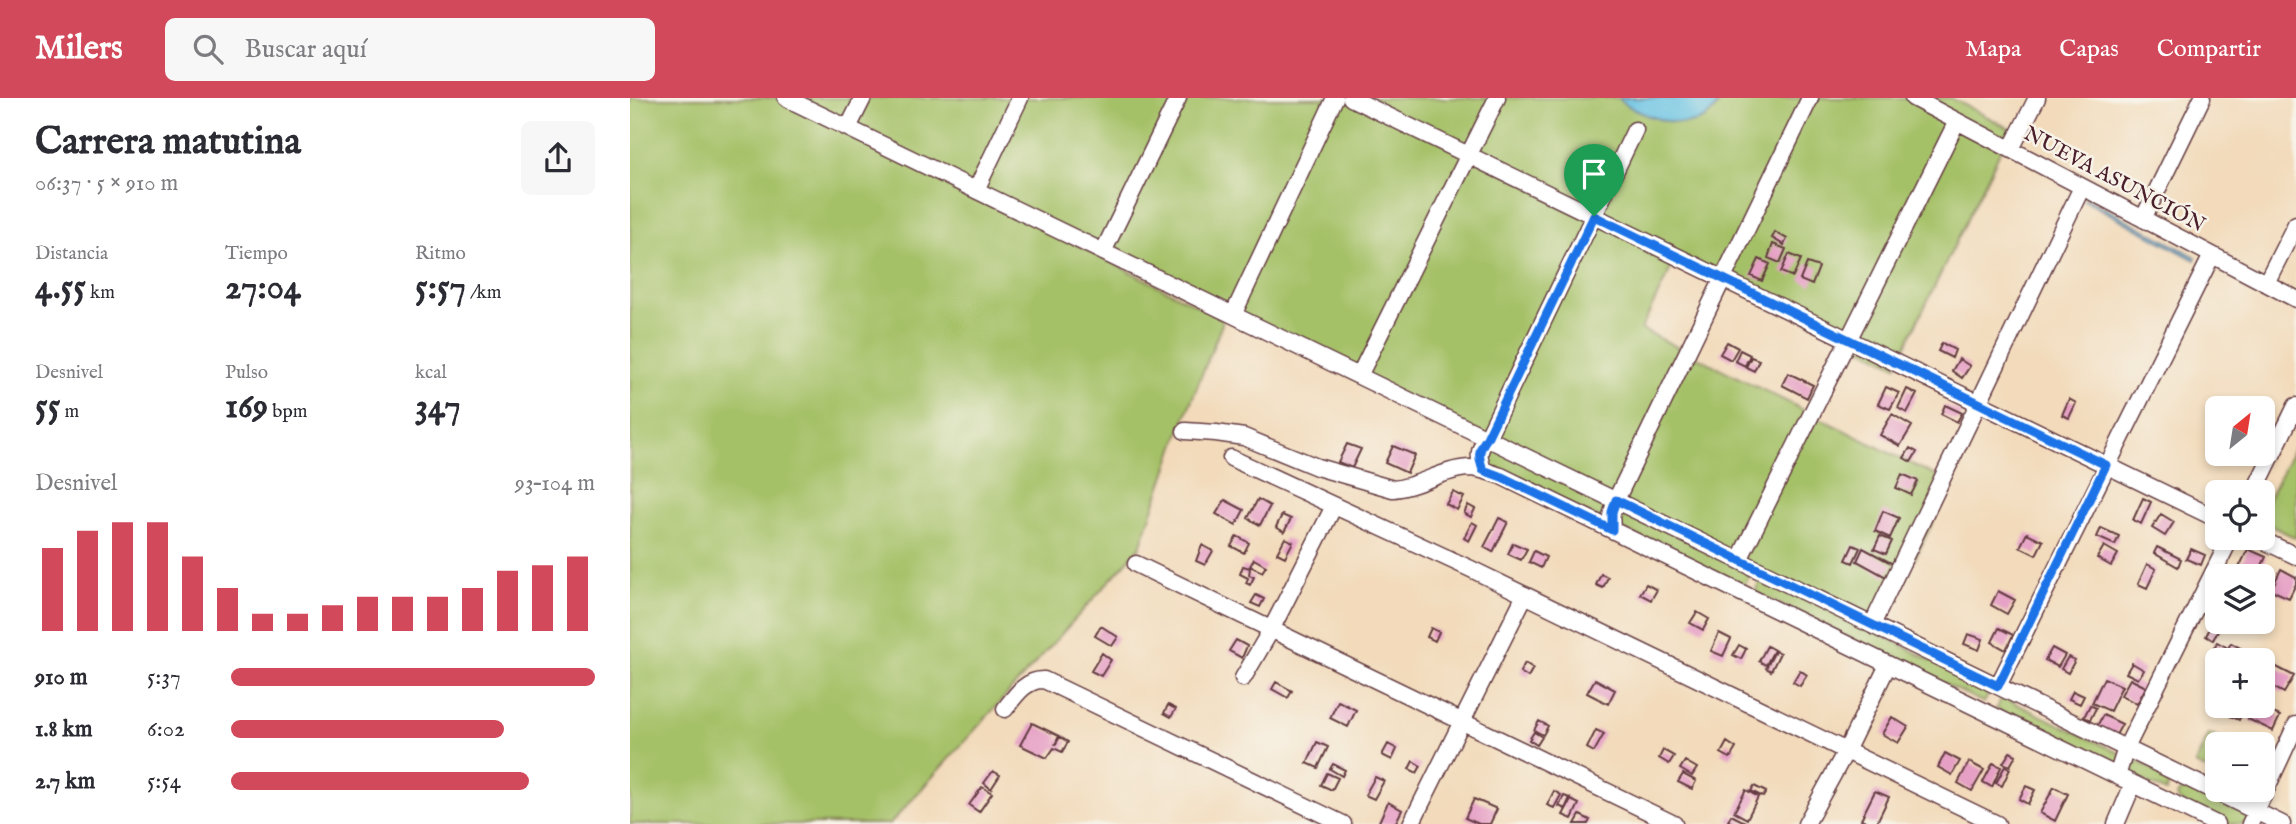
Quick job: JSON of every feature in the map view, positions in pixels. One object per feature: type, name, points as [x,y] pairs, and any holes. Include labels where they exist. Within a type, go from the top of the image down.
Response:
[{"type":"street","points":[[786,98],[2126,748],[2252,817],[2283,824]]},
{"type":"street","points":[[848,128],[863,98]]},
{"type":"street","points":[[976,190],[1020,98]]},
{"type":"street","points":[[1103,252],[1178,98]]},
{"type":"street","points":[[1233,315],[1335,98]]},
{"type":"street","points":[[1351,98],[2205,513]]},
{"type":"street","points":[[1359,376],[1497,98]]},
{"type":"street","points":[[1612,530],[1612,512],[1616,500],[1810,98]]},
{"type":"street","name":"NUEVA ASUNCIÓN","points":[[1913,98],[2296,299]]},
{"type":"street","points":[[2011,149],[2037,98]]},
{"type":"street","points":[[2143,219],[2202,98]]},
{"type":"street","points":[[1739,560],[1958,121]]},
{"type":"street","points":[[1483,470],[1478,456],[1480,447],[1487,438],[1634,130]]},
{"type":"street","points":[[1872,625],[2082,187]]},
{"type":"street","points":[[2266,283],[2296,224]]},
{"type":"street","points":[[1998,686],[2211,255]]},
{"type":"street","points":[[2259,480],[2296,406]]},
{"type":"street","points":[[1185,432],[1244,437],[1317,467],[1393,489],[1405,488],[1467,468],[1502,477],[2216,824]]},
{"type":"street","points":[[1231,458],[1525,595],[1997,824]]},
{"type":"street","points":[[1243,678],[1271,630],[1334,506]]},
{"type":"street","points":[[2275,546],[2296,556]]},
{"type":"street","points":[[2116,776],[2126,748],[2225,550]]},
{"type":"street","points":[[1136,564],[1674,824]]},
{"type":"street","points":[[1411,824],[1525,595]]},
{"type":"street","points":[[1806,824],[1888,665]]},
{"type":"street","points":[[1005,709],[1018,691],[1033,682],[1044,680],[1343,824]]},
{"type":"street","points":[[2252,817],[2296,725]]},
{"type":"street","points":[[2116,824],[2133,784]]},
{"type":"green space","points":[[630,98],[784,98],[1222,318],[1140,547],[890,824],[630,824]]},
{"type":"green space","points":[[788,98],[1951,98],[2011,129],[1896,366],[1678,254],[1641,329],[1952,484],[1878,633],[1990,691],[1984,703],[1755,592],[1760,580],[1750,575],[1744,586],[1483,464],[1492,447]]},
{"type":"green space","points":[[2296,443],[2296,538],[2275,528],[2275,486]]},
{"type":"green space","points":[[2002,697],[2172,778],[2166,792],[1996,709]]},
{"type":"green space","points":[[2205,743],[2205,769],[2195,764]]},
{"type":"green space","points":[[2185,784],[2205,794],[2205,802],[2222,802],[2268,824],[2226,824],[2179,801],[2177,796]]},
{"type":"water","points":[[1619,98],[1722,98],[1706,118],[1683,123],[1647,115]]},
{"type":"water","points":[[2086,198],[2196,257],[2195,260],[2084,200]]},
{"type":"building","points":[[1775,232],[1787,239],[1784,245],[1772,238]]},
{"type":"building","points":[[1773,244],[1786,249],[1780,263],[1768,258]]},
{"type":"building","points":[[1789,254],[1801,259],[1793,277],[1781,272]]},
{"type":"building","points":[[1759,259],[1770,264],[1762,281],[1751,276]]},
{"type":"building","points":[[1807,263],[1819,267],[1812,285],[1800,280]]},
{"type":"building","points":[[1727,342],[1738,348],[1731,360],[1720,354]]},
{"type":"building","points":[[1942,343],[1955,350],[1952,358],[1938,351]]},
{"type":"building","points":[[1740,350],[1750,355],[1745,366],[1735,361]]},
{"type":"building","points":[[1751,357],[1759,360],[1754,371],[1746,367]]},
{"type":"building","points":[[1959,359],[1970,366],[1962,378],[1952,371]]},
{"type":"building","points":[[1788,373],[1813,385],[1807,398],[1782,385]]},
{"type":"building","points":[[1886,387],[1899,393],[1890,409],[1878,404]]},
{"type":"building","points":[[1907,389],[1917,394],[1907,413],[1898,408]]},
{"type":"building","points":[[2069,399],[2076,403],[2069,418],[2062,415]]},
{"type":"building","points":[[1945,405],[1962,413],[1957,422],[1941,414]]},
{"type":"building","points":[[1892,414],[1912,426],[1900,446],[1880,435]]},
{"type":"building","points":[[1347,444],[1361,449],[1352,468],[1338,462]]},
{"type":"building","points":[[1393,446],[1415,455],[1407,473],[1385,463]]},
{"type":"building","points":[[1910,448],[1917,452],[1911,462],[1904,458]]},
{"type":"building","points":[[1902,474],[1918,481],[1911,495],[1896,488]]},
{"type":"building","points":[[1453,492],[1464,497],[1457,510],[1446,504]]},
{"type":"building","points":[[2143,498],[2151,502],[2141,524],[2133,520]]},
{"type":"building","points":[[1258,499],[1270,506],[1260,525],[1248,518]]},
{"type":"building","points":[[1225,500],[1244,510],[1236,525],[1216,514]]},
{"type":"building","points":[[1468,505],[1475,509],[1471,517],[1464,513]]},
{"type":"building","points":[[1883,511],[1899,518],[1890,538],[1875,531]]},
{"type":"building","points":[[2161,514],[2174,522],[2165,536],[2152,528]]},
{"type":"building","points":[[1282,515],[1291,519],[1284,532],[1276,527]]},
{"type":"building","points":[[1499,518],[1508,522],[1493,552],[1484,547]]},
{"type":"building","points":[[1472,522],[1477,525],[1469,541],[1464,538]]},
{"type":"building","points":[[2101,528],[2119,536],[2115,545],[2097,537]]},
{"type":"building","points":[[2027,533],[2043,541],[2036,555],[2020,547]]},
{"type":"building","points":[[1237,536],[1249,543],[1244,553],[1231,546]]},
{"type":"building","points":[[1880,536],[1892,541],[1886,554],[1874,549]]},
{"type":"building","points":[[1285,538],[1293,542],[1285,557],[1277,553]]},
{"type":"building","points":[[1513,543],[1527,549],[1521,560],[1508,554]]},
{"type":"building","points":[[1202,545],[1213,551],[1205,565],[1196,561]]},
{"type":"building","points":[[1853,545],[1860,548],[1853,563],[1846,560]]},
{"type":"building","points":[[2104,546],[2118,554],[2111,566],[2097,558]]},
{"type":"building","points":[[2157,547],[2181,559],[2178,567],[2154,553]]},
{"type":"building","points":[[1863,548],[1893,564],[1886,577],[1857,561]]},
{"type":"building","points":[[2191,549],[2205,555],[2201,565],[2186,559]]},
{"type":"building","points":[[2248,550],[2266,557],[2263,564],[2241,564]]},
{"type":"building","points":[[1534,551],[1546,557],[1541,568],[1529,562]]},
{"type":"building","points":[[1254,559],[1266,566],[1262,572],[1250,566]]},
{"type":"building","points":[[2147,564],[2156,569],[2147,588],[2138,584]]},
{"type":"building","points":[[1243,566],[1250,568],[1249,575],[1254,577],[1250,585],[1246,583],[1248,578],[1240,574]]},
{"type":"building","points":[[2281,569],[2296,577],[2296,584],[2289,598],[2275,592],[2275,582]]},
{"type":"building","points":[[1601,574],[1608,577],[1603,588],[1596,585]]},
{"type":"building","points":[[1646,584],[1657,590],[1651,600],[1640,594]]},
{"type":"building","points":[[1998,591],[2015,600],[2007,614],[1991,605]]},
{"type":"building","points":[[1256,595],[1264,599],[1260,607],[1251,603]]},
{"type":"building","points":[[1697,612],[1709,619],[1703,630],[1690,623]]},
{"type":"building","points":[[1101,626],[1118,637],[1112,646],[1095,636]]},
{"type":"building","points":[[1431,628],[1439,632],[1435,641],[1427,637]]},
{"type":"building","points":[[1999,628],[2013,635],[2006,650],[1992,642]]},
{"type":"building","points":[[1719,633],[1731,639],[1723,656],[1711,651]]},
{"type":"building","points":[[1968,634],[1983,639],[1979,650],[1964,644]]},
{"type":"building","points":[[2207,634],[2216,634],[2213,640],[2206,636]]},
{"type":"building","points":[[1236,640],[1247,646],[1242,658],[1229,651]]},
{"type":"building","points":[[2217,642],[2226,647],[2226,648],[2214,648]]},
{"type":"building","points":[[1739,645],[1746,649],[1741,659],[1733,655]]},
{"type":"building","points":[[1767,646],[1774,650],[1766,665],[1759,661]]},
{"type":"building","points":[[2052,648],[2065,655],[2058,667],[2045,660]]},
{"type":"building","points":[[1775,651],[1780,653],[1771,671],[1766,668]]},
{"type":"building","points":[[1102,653],[1111,660],[1101,676],[1091,671]]},
{"type":"building","points":[[2068,657],[2075,660],[2068,673],[2061,669]]},
{"type":"building","points":[[1525,663],[1533,668],[1528,677],[1520,672]]},
{"type":"building","points":[[2132,663],[2144,670],[2138,679],[2126,673]]},
{"type":"building","points":[[2275,666],[2294,676],[2284,693],[2275,688]]},
{"type":"building","points":[[1800,670],[1807,675],[1800,686],[1793,682]]},
{"type":"building","points":[[2104,678],[2122,686],[2110,711],[2092,703]]},
{"type":"building","points":[[1595,679],[1615,690],[1608,704],[1587,693]]},
{"type":"building","points":[[2130,679],[2146,687],[2137,704],[2121,695]]},
{"type":"building","points":[[1276,682],[1292,691],[1288,698],[1272,689]]},
{"type":"building","points":[[2073,691],[2084,696],[2080,704],[2069,699]]},
{"type":"building","points":[[1338,701],[1356,710],[1348,727],[1330,718]]},
{"type":"building","points":[[1168,705],[1176,709],[1171,717],[1164,713]]},
{"type":"building","points":[[2090,705],[2096,708],[2090,720],[2084,717]]},
{"type":"building","points":[[2275,714],[2280,716],[2273,731],[2248,719],[2275,718]]},
{"type":"building","points":[[2103,715],[2122,724],[2116,735],[2097,726]]},
{"type":"building","points":[[1892,717],[1908,727],[1898,743],[1882,734]]},
{"type":"building","points":[[1539,721],[1548,726],[1543,735],[1534,730]]},
{"type":"building","points":[[1032,723],[1059,736],[1055,745],[1060,737],[1068,742],[1062,752],[1054,748],[1047,758],[1020,745]]},
{"type":"building","points":[[1596,730],[1604,734],[1594,752],[1587,748]]},
{"type":"building","points":[[1534,732],[1542,737],[1537,745],[1529,740]]},
{"type":"building","points":[[1317,742],[1328,747],[1318,768],[1307,763]]},
{"type":"building","points":[[1727,742],[1736,748],[1730,758],[1721,753]]},
{"type":"building","points":[[1388,744],[1397,749],[1392,760],[1382,755]]},
{"type":"building","points":[[1663,750],[1674,756],[1669,764],[1659,758]]},
{"type":"building","points":[[2010,752],[2016,755],[2010,766],[2003,763]]},
{"type":"building","points":[[1945,753],[1960,761],[1952,775],[1938,767]]},
{"type":"building","points":[[1413,761],[1421,766],[1417,773],[1409,769]]},
{"type":"building","points":[[1685,761],[1697,768],[1692,776],[1680,769]]},
{"type":"building","points":[[1969,762],[1984,770],[1972,791],[1958,783]]},
{"type":"building","points":[[1993,763],[2001,767],[1992,787],[1983,782]]},
{"type":"building","points":[[1333,764],[1345,770],[1342,776],[1330,769]]},
{"type":"building","points":[[2005,766],[2010,769],[2002,786],[1996,783]]},
{"type":"building","points":[[993,771],[1000,775],[991,789],[984,783]]},
{"type":"building","points":[[1327,773],[1338,778],[1332,790],[1321,785]]},
{"type":"building","points":[[1683,774],[1696,781],[1692,789],[1678,782]]},
{"type":"building","points":[[1375,777],[1384,781],[1374,799],[1365,795]]},
{"type":"building","points":[[1754,786],[1766,792],[1763,797],[1751,791]]},
{"type":"building","points":[[2026,786],[2035,790],[2028,804],[2019,799]]},
{"type":"building","points":[[982,787],[992,793],[979,812],[969,805]]},
{"type":"building","points":[[2054,787],[2068,794],[2055,821],[2040,813]]},
{"type":"building","points":[[1746,790],[1758,797],[1747,819],[1734,812]]},
{"type":"building","points":[[1554,791],[1561,795],[1554,808],[1547,805]]},
{"type":"building","points":[[1875,791],[1889,797],[1876,824],[1871,824],[1861,819]]},
{"type":"building","points":[[1564,796],[1570,798],[1565,809],[1559,806]]},
{"type":"building","points":[[1474,799],[1497,809],[1490,824],[1479,824],[1465,818]]},
{"type":"building","points":[[1571,800],[1579,804],[1572,819],[1563,815]]},
{"type":"building","points":[[1388,802],[1402,810],[1395,824],[1378,824]]},
{"type":"building","points":[[1580,815],[1590,820],[1588,824],[1575,824]]},
{"type":"building","points":[[1731,815],[1745,822],[1735,824],[1728,821]]},
{"type":"route","points":[[1594,216],[2106,465],[1998,686],[1616,500],[1611,516],[1612,530],[1483,470],[1478,456],[1480,447],[1487,438],[1594,216]]}]
